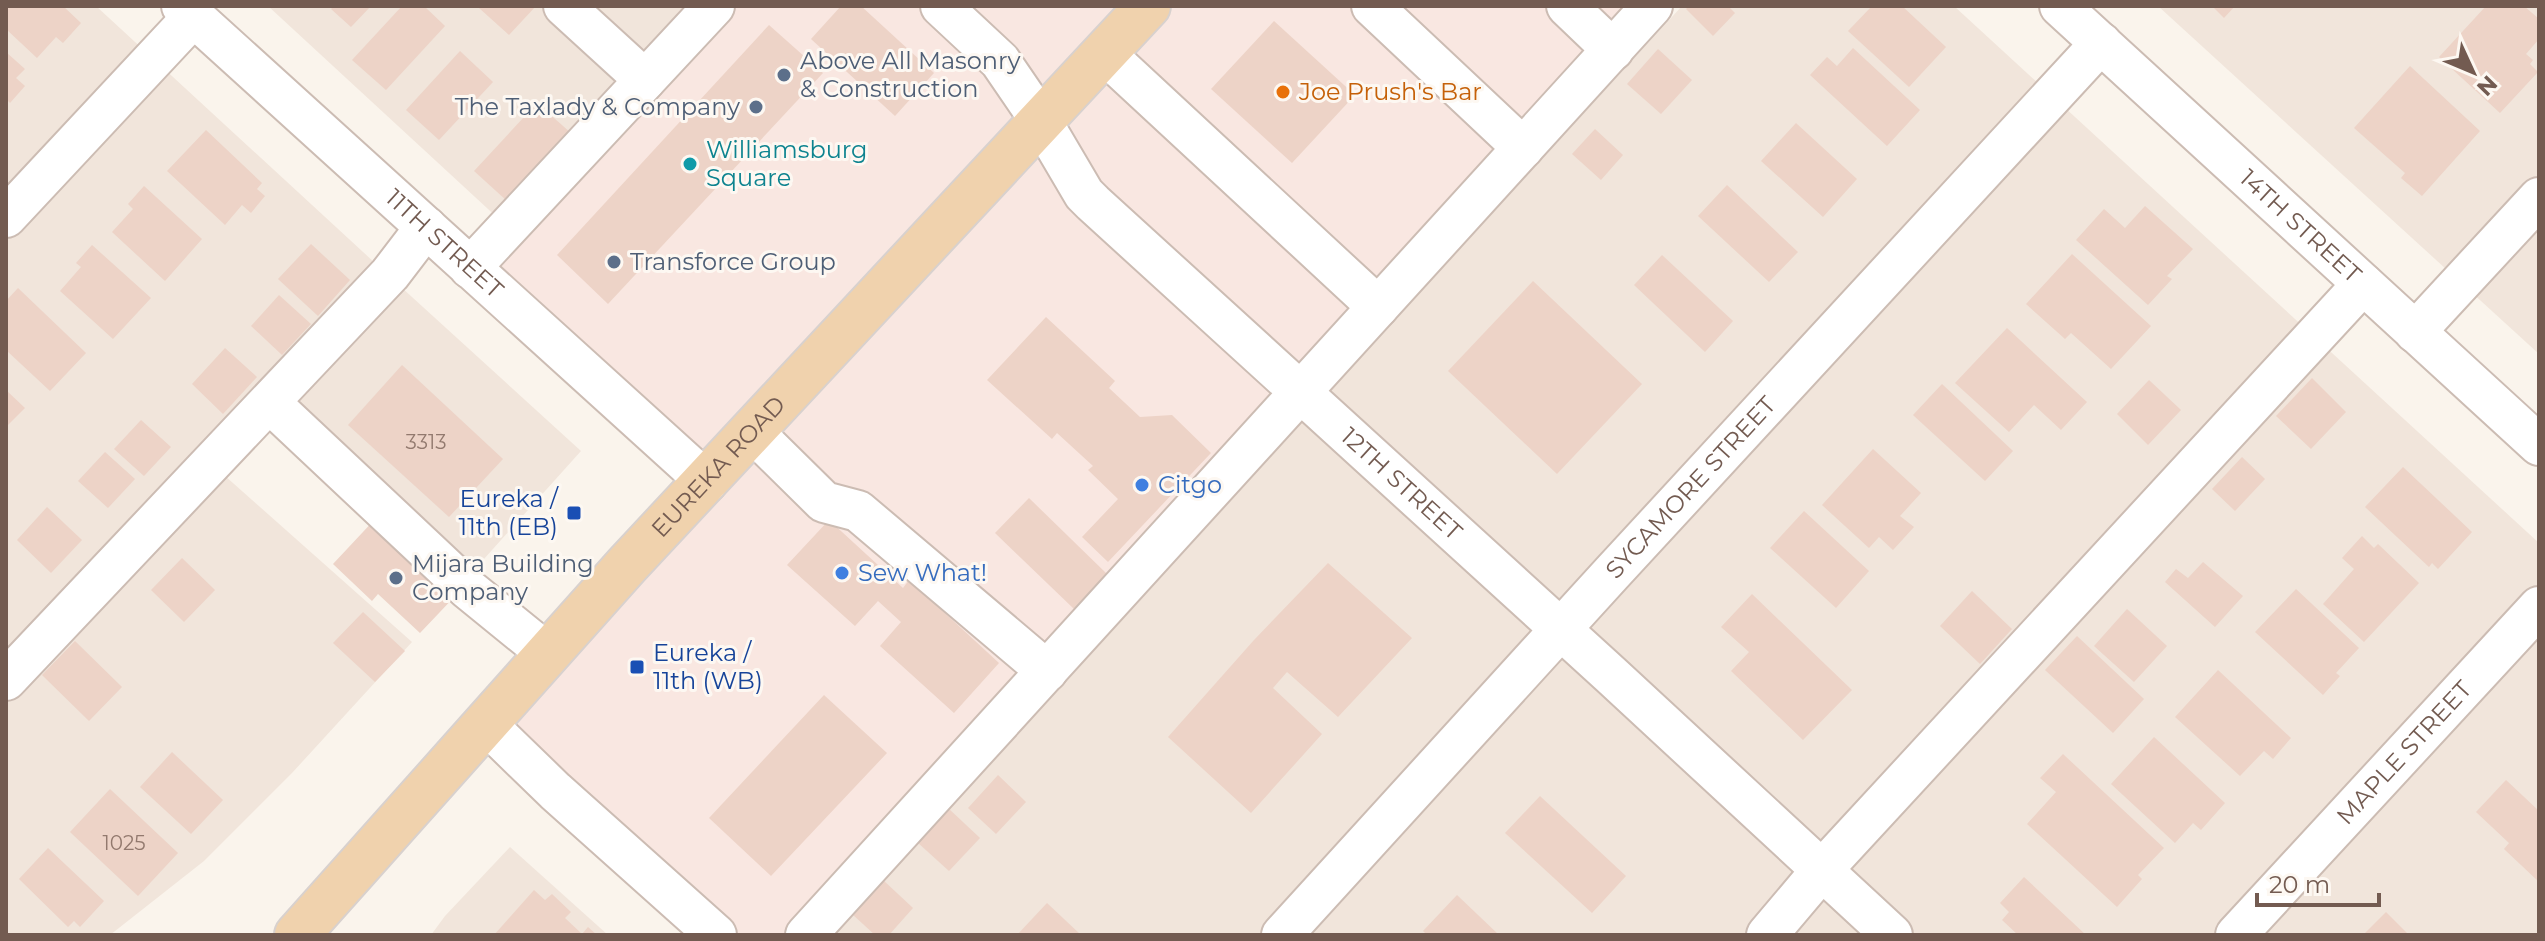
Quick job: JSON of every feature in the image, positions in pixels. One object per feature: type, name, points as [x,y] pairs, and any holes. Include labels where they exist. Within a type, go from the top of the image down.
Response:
[{"type":"main road","name":"EUREKA ROAD","points":[[297,935],[627,565],[1148,6]]},
{"type":"street","points":[[564,6],[645,80]]},
{"type":"street","points":[[470,268],[714,6]]},
{"type":"street","name":"12TH STREET","points":[[941,6],[1000,61],[1041,121],[1084,194],[1093,203],[1892,935]]},
{"type":"street","points":[[1372,6],[1523,148]]},
{"type":"street","points":[[1567,6],[1613,50]]},
{"type":"street","points":[[806,935],[1652,6]]},
{"type":"street","name":"14TH STREET","points":[[2060,6],[2539,445]]},
{"type":"street","points":[[6,217],[187,11]]},
{"type":"street","name":"11TH STREET","points":[[187,11],[707,482]]},
{"type":"street","name":"SYCAMORE STREET","points":[[1282,935],[2101,43]]},
{"type":"street","points":[[1104,53],[1378,307]]},
{"type":"street","points":[[2415,332],[2539,198]]},
{"type":"street","points":[[6,680],[390,274],[426,227]]},
{"type":"street","points":[[1767,935],[1821,871],[2363,284]]},
{"type":"street","points":[[270,403],[468,589],[548,654]]},
{"type":"street","points":[[753,432],[824,502],[858,511],[1047,671]]},
{"type":"street","name":"MAPLE STREET","points":[[2236,935],[2539,607]]},
{"type":"street","points":[[485,723],[716,935]]},
{"type":"shaded area","points":[[6,6],[96,6],[375,263],[197,451],[412,642],[292,773],[204,861],[110,935],[6,935]]},
{"type":"shaded area","points":[[268,6],[698,6],[501,221]]},
{"type":"shaded area","points":[[714,6],[1652,6],[806,935],[716,935],[485,723],[707,482],[470,268]]},
{"type":"shaded area","points":[[1682,6],[1954,6],[2539,543],[2539,935],[829,935]]},
{"type":"shaded area","points":[[2158,6],[2539,6],[2539,354]]},
{"type":"shaded area","points":[[401,287],[581,451],[475,569],[293,400]]},
{"type":"shaded area","points":[[510,847],[608,935],[431,935]]},
{"type":"building","points":[[6,6],[63,6],[81,23],[63,43],[56,37],[37,58],[6,29]]},
{"type":"building","points":[[334,6],[371,6],[351,27],[331,9]]},
{"type":"building","points":[[402,6],[424,6],[445,26],[386,90],[352,60]]},
{"type":"building","points":[[536,6],[509,35],[479,8]]},
{"type":"building","points":[[841,6],[861,6],[934,73],[895,116],[811,39]]},
{"type":"building","points":[[1689,6],[1728,6],[1735,13],[1713,36],[1686,9]]},
{"type":"building","points":[[1872,6],[1902,6],[1946,47],[1909,87],[1848,31]]},
{"type":"building","points":[[2212,6],[2235,6],[2224,18]]},
{"type":"building","points":[[2486,6],[2524,6],[2539,19],[2539,39],[2526,54],[2533,60],[2530,64],[2538,72],[2500,113],[2439,57]]},
{"type":"building","name":"Joe Prush's Bar","points":[[1274,21],[1355,95],[1292,163],[1211,89]]},
{"type":"building","name":"Williamsburg Square","points":[[769,25],[823,73],[608,304],[557,255]]},
{"type":"building","points":[[1853,48],[1920,110],[1887,146],[1810,75],[1827,57],[1837,66]]},
{"type":"building","points":[[1658,49],[1692,80],[1661,114],[1627,84]]},
{"type":"building","points":[[460,51],[493,82],[439,140],[406,110]]},
{"type":"building","points":[[6,52],[25,69],[16,78],[25,86],[10,103],[6,99]]},
{"type":"building","points":[[2410,66],[2480,131],[2422,196],[2401,178],[2405,173],[2354,128]]},
{"type":"building","points":[[537,103],[571,133],[507,201],[474,171]]},
{"type":"building","points":[[1796,123],[1857,179],[1823,217],[1761,161]]},
{"type":"building","points":[[1595,129],[1623,155],[1601,180],[1572,154]]},
{"type":"building","points":[[206,130],[262,183],[257,189],[265,196],[251,213],[242,205],[225,225],[167,171]]},
{"type":"building","points":[[1727,185],[1798,252],[1769,282],[1698,216]]},
{"type":"building","points":[[144,186],[202,239],[165,281],[112,232],[133,209],[128,204]]},
{"type":"building","points":[[2145,206],[2193,249],[2167,276],[2172,279],[2148,305],[2076,240],[2104,209],[2125,228]]},
{"type":"building","points":[[311,244],[350,280],[318,316],[278,279]]},
{"type":"building","points":[[92,245],[151,298],[113,339],[60,291],[81,267],[76,263]]},
{"type":"building","points":[[2072,254],[2151,326],[2111,369],[2071,333],[2065,339],[2026,304]]},
{"type":"building","points":[[1662,255],[1733,321],[1705,352],[1634,285]]},
{"type":"building","points":[[1533,281],[1642,384],[1557,474],[1448,371]]},
{"type":"building","points":[[18,288],[86,353],[50,391],[6,350],[6,301]]},
{"type":"building","points":[[279,295],[311,324],[282,355],[251,326]]},
{"type":"building","points":[[1046,317],[1115,381],[1109,388],[1140,417],[1172,415],[1211,453],[1108,562],[1082,537],[1118,499],[1088,470],[1093,466],[1057,433],[1052,439],[987,380]]},
{"type":"building","points":[[2007,328],[2087,402],[2061,430],[2034,405],[2009,432],[1955,383]]},
{"type":"building","points":[[225,348],[257,377],[223,414],[192,384]]},
{"type":"building","points":[[402,365],[503,459],[449,517],[348,425]]},
{"type":"building","points":[[2312,378],[2346,412],[2311,449],[2276,416]]},
{"type":"building","points":[[2149,380],[2181,410],[2148,445],[2117,414]]},
{"type":"building","points":[[1942,384],[2013,451],[1985,481],[1913,415]]},
{"type":"building","points":[[6,390],[25,408],[6,427]]},
{"type":"building","points":[[141,420],[171,447],[144,476],[114,449]]},
{"type":"building","points":[[1873,449],[1921,493],[1900,516],[1914,527],[1893,550],[1879,537],[1869,548],[1822,505]]},
{"type":"building","points":[[105,452],[135,479],[108,508],[78,481]]},
{"type":"building","points":[[2242,457],[2265,479],[2235,511],[2212,489]]},
{"type":"building","points":[[2403,467],[2472,532],[2438,569],[2432,563],[2429,567],[2365,507]]},
{"type":"building","points":[[1029,498],[1107,574],[1074,609],[995,533]]},
{"type":"building","points":[[47,507],[82,540],[51,573],[17,540]]},
{"type":"building","points":[[1804,511],[1869,571],[1836,608],[1770,548]]},
{"type":"building","name":"Mijara Building Company","points":[[377,517],[458,593],[420,633],[378,594],[372,601],[333,564]]},
{"type":"building","points":[[829,520],[903,588],[909,580],[999,663],[954,713],[880,646],[901,622],[878,601],[855,626],[787,565]]},
{"type":"building","points":[[2362,536],[2374,548],[2378,544],[2419,583],[2364,642],[2323,604],[2354,569],[2342,558]]},
{"type":"building","points":[[182,558],[215,590],[184,622],[151,590]]},
{"type":"building","points":[[2203,562],[2243,596],[2215,627],[2165,582],[2176,569],[2188,578]]},
{"type":"building","points":[[1328,563],[1412,638],[1338,717],[1287,672],[1273,688],[1322,734],[1251,813],[1168,737]]},
{"type":"building","points":[[2296,589],[2359,648],[2336,673],[2340,676],[2323,695],[2255,632]]},
{"type":"building","points":[[1972,591],[2012,629],[1980,664],[1940,626]]},
{"type":"building","points":[[1752,594],[1852,690],[1803,740],[1731,671],[1749,652],[1721,627]]},
{"type":"building","points":[[2127,609],[2167,646],[2134,682],[2094,646]]},
{"type":"building","points":[[363,612],[405,651],[375,682],[333,643]]},
{"type":"building","points":[[2077,636],[2144,699],[2113,733],[2045,670]]},
{"type":"building","points":[[75,641],[122,687],[89,721],[42,675]]},
{"type":"building","points":[[2218,670],[2291,738],[2273,759],[2264,751],[2240,776],[2175,717]]},
{"type":"building","points":[[824,695],[887,753],[771,876],[709,818]]},
{"type":"building","points":[[2154,737],[2225,803],[2201,830],[2193,823],[2175,843],[2111,784]]},
{"type":"building","points":[[172,752],[223,800],[191,834],[140,787]]},
{"type":"building","points":[[2063,754],[2164,848],[2138,875],[2142,879],[2117,907],[2027,824],[2056,792],[2040,778]]},
{"type":"building","points":[[998,775],[1026,802],[996,834],[968,808]]},
{"type":"building","points":[[2506,780],[2539,811],[2539,882],[2504,849],[2509,843],[2476,812]]},
{"type":"building","points":[[110,789],[178,853],[138,896],[70,832]]},
{"type":"building","points":[[1540,796],[1626,876],[1592,913],[1505,833]]},
{"type":"building","points":[[948,808],[980,838],[949,871],[917,842]]},
{"type":"building","points":[[48,848],[104,901],[80,927],[74,921],[68,927],[19,879]]},
{"type":"building","points":[[2024,877],[2086,935],[2018,935],[2002,920],[2009,912],[2000,903]]},
{"type":"building","points":[[883,880],[913,908],[889,935],[875,935],[852,914]]},
{"type":"building","points":[[534,890],[545,900],[552,894],[571,912],[565,918],[582,934],[588,927],[597,935],[494,935]]},
{"type":"building","points":[[1457,895],[1499,935],[1427,935],[1423,931]]},
{"type":"building","points":[[1047,903],[1081,935],[1017,935]]},
{"type":"building","points":[[2386,912],[2409,935],[2363,935]]},
{"type":"place","name":"Above All Masonry & Construction","points":[[784,75]]},
{"type":"place","name":"Joe Prush's Bar","points":[[1283,92]]},
{"type":"place","name":"The Taxlady & Company","points":[[756,107]]},
{"type":"place","name":"Williamsburg Square","points":[[690,164]]},
{"type":"place","name":"Transforce Group","points":[[614,262]]},
{"type":"place","name":"Citgo","points":[[1142,485]]},
{"type":"place","name":"Eureka / 11th (EB)","points":[[574,513]]},
{"type":"place","name":"Sew What!","points":[[842,573]]},
{"type":"place","name":"Mijara Building Company","points":[[396,578]]},
{"type":"place","name":"Eureka / 11th (WB)","points":[[637,667]]}]
